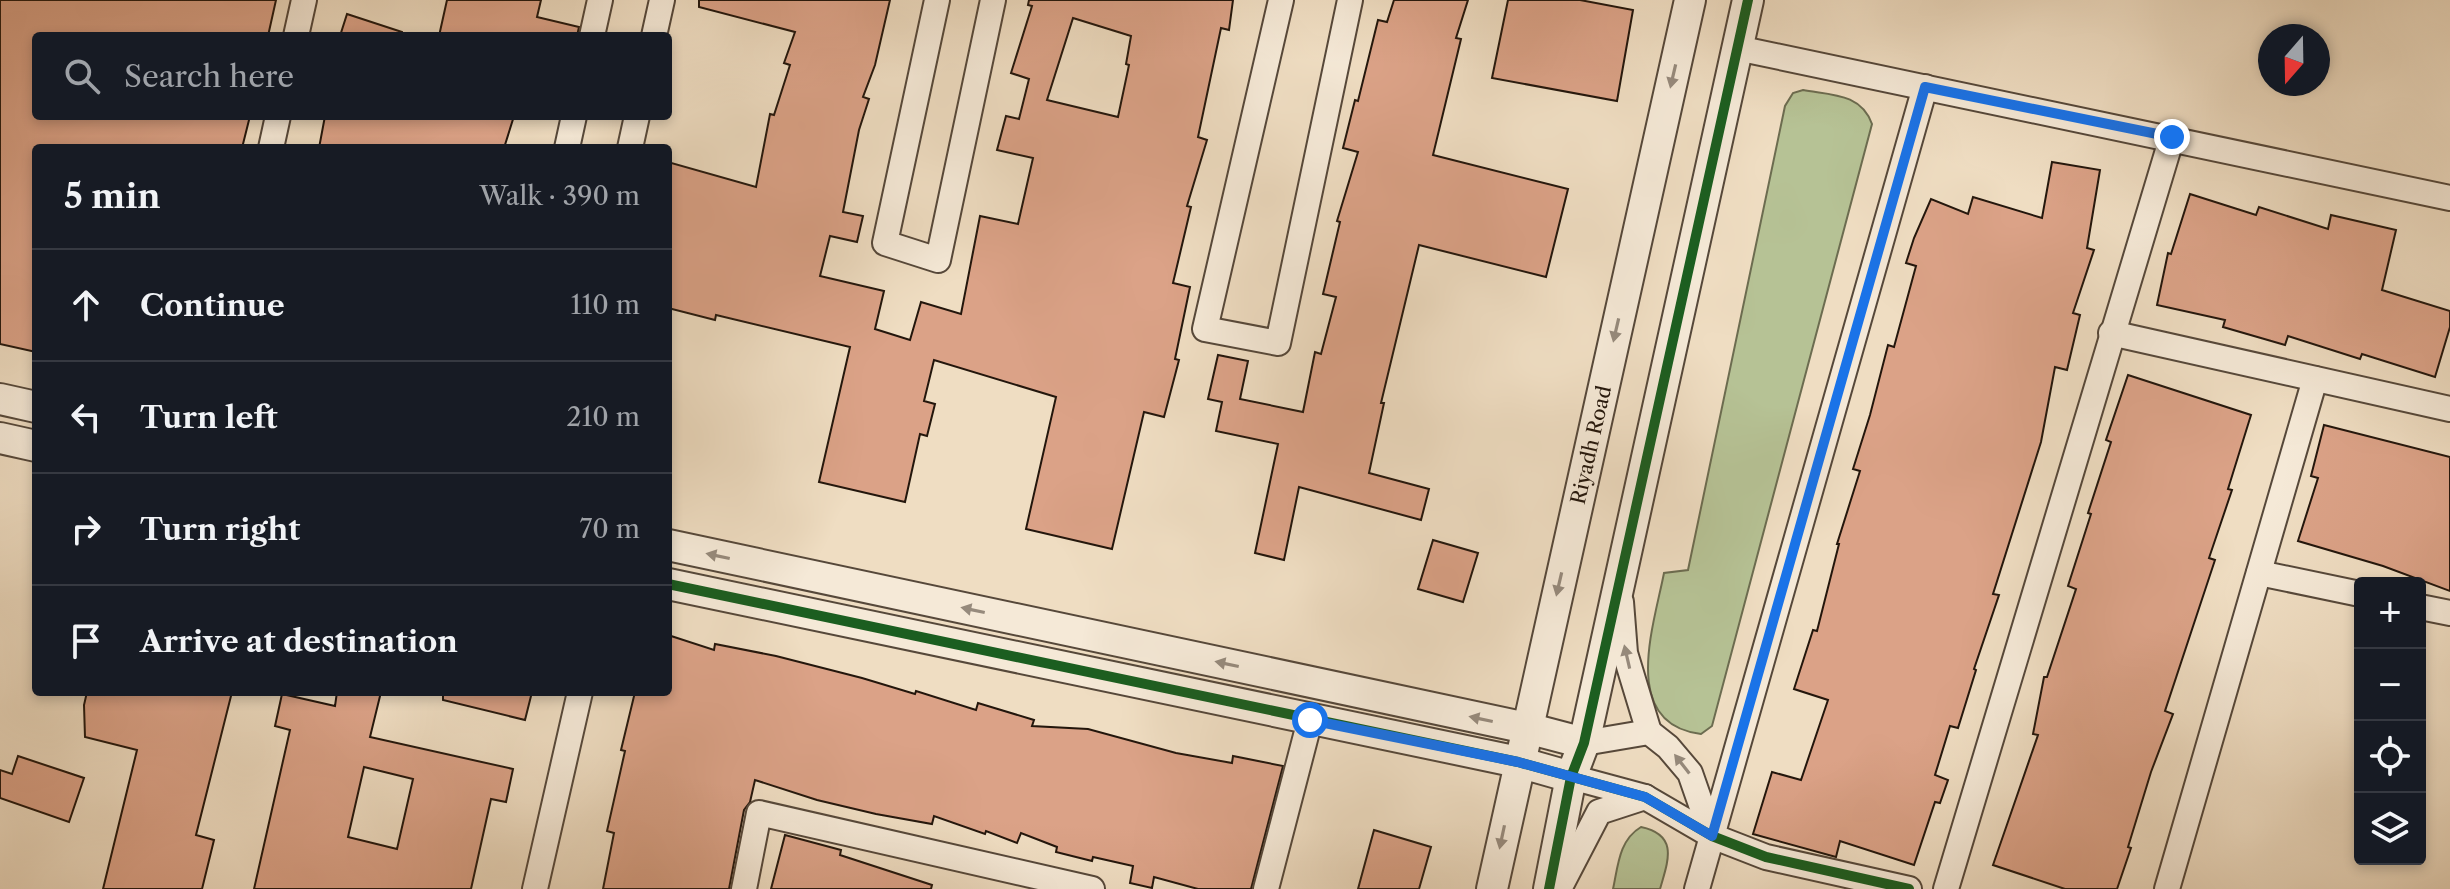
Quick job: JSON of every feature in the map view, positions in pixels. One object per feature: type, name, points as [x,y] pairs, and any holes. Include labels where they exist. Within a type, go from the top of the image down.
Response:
[{"type":"street","points":[[297,32],[304,0]]},
{"type":"street","points":[[593,32],[600,0]]},
{"type":"street","points":[[655,32],[662,0]]},
{"type":"street","points":[[937,0],[885,243],[938,260],[993,0]]},
{"type":"street","points":[[1281,0],[1205,329],[1278,343],[1350,0]]},
{"type":"street","name":"Riyadh Road","points":[[1492,889],[1690,0]]},
{"type":"street","points":[[1549,889],[1571,777],[1584,743],[1748,0]]},
{"type":"street","points":[[1737,48],[2172,137],[2450,198]]},
{"type":"street","points":[[1697,889],[1925,87]]},
{"type":"street","points":[[272,144],[277,120]]},
{"type":"street","points":[[568,144],[573,120]]},
{"type":"street","points":[[631,144],[636,120]]},
{"type":"street","points":[[1946,889],[2172,137]]},
{"type":"street","points":[[2111,333],[2450,409]]},
{"type":"street","points":[[2167,889],[2315,379]]},
{"type":"street","points":[[0,399],[32,406]]},
{"type":"street","points":[[0,438],[32,445]]},
{"type":"street","points":[[672,546],[1527,728],[1584,743],[1649,732]]},
{"type":"street","points":[[2259,573],[2354,593]]},
{"type":"street","points":[[1620,576],[1625,653],[1649,732],[1668,747],[1690,773],[1692,814]]},
{"type":"street","points":[[672,585],[1518,762],[1645,797],[1692,814],[1712,836],[1766,857],[1909,889]]},
{"type":"street","points":[[2426,608],[2450,613]]},
{"type":"street","points":[[535,889],[579,696]]},
{"type":"street","points":[[1266,889],[1310,720]]},
{"type":"street","points":[[1559,889],[1599,812],[1645,797]]},
{"type":"street","points":[[744,889],[759,813],[1092,889]]},
{"type":"green space","points":[[1803,90],[1853,101],[1861,106],[1872,124],[1712,726],[1701,734],[1675,726],[1659,712],[1651,692],[1648,669],[1650,644],[1664,573],[1688,570],[1785,106],[1793,93]]},
{"type":"green space","points":[[1641,827],[1661,836],[1666,843],[1668,859],[1660,889],[1613,889],[1624,846]]},
{"type":"building","points":[[0,0],[276,0],[269,32],[32,32],[32,120],[249,120],[243,144],[32,144],[32,351],[0,344]]},
{"type":"building","points":[[447,0],[541,0],[537,17],[579,27],[578,32],[440,32]]},
{"type":"building","points":[[699,0],[890,0],[875,65],[863,97],[869,99],[859,130],[843,212],[863,216],[857,242],[830,236],[820,276],[884,291],[875,329],[910,340],[921,302],[961,314],[980,216],[1018,224],[1033,158],[997,150],[1006,116],[1019,119],[1029,79],[1011,73],[1032,6],[1028,5],[1029,0],[1233,0],[1229,30],[1221,28],[1198,137],[1207,140],[1187,206],[1191,207],[1173,283],[1190,287],[1175,359],[1179,360],[1164,417],[1144,412],[1112,549],[1026,529],[1056,397],[934,360],[924,401],[935,404],[927,436],[920,434],[905,502],[819,482],[850,347],[716,315],[715,320],[672,309],[672,163],[756,187],[770,114],[774,115],[790,65],[784,63],[795,32],[699,7]],"holes":[[[1073,18],[1131,36],[1126,64],[1129,65],[1118,117],[1047,100]]]},
{"type":"building","points":[[1394,0],[1468,0],[1456,38],[1461,39],[1433,155],[1568,189],[1546,277],[1419,245],[1381,403],[1384,403],[1369,473],[1429,489],[1421,520],[1299,487],[1284,560],[1255,553],[1278,444],[1216,431],[1222,402],[1208,399],[1218,355],[1248,361],[1240,399],[1303,412],[1315,352],[1321,354],[1336,297],[1323,294],[1340,222],[1337,221],[1358,152],[1343,148],[1378,20],[1387,22]]},
{"type":"building","points":[[1508,0],[1580,0],[1633,10],[1617,101],[1492,78]]},
{"type":"building","points":[[347,14],[402,32],[341,32]]},
{"type":"building","points":[[324,120],[513,120],[505,144],[320,144]]},
{"type":"building","points":[[2052,162],[2100,170],[2087,248],[2094,250],[2073,313],[2080,315],[2067,370],[2055,367],[2041,442],[1993,594],[1999,595],[1958,728],[1950,726],[1935,775],[1948,780],[1940,803],[1935,802],[1914,865],[1840,841],[1836,857],[1753,834],[1772,772],[1801,780],[1828,700],[1794,689],[1813,630],[1817,631],[1837,544],[1860,471],[1853,469],[1888,345],[1894,347],[1916,266],[1906,263],[1931,199],[1968,214],[1973,197],[2042,218]]},
{"type":"building","points":[[2190,194],[2256,215],[2259,207],[2328,229],[2331,215],[2396,230],[2382,290],[2450,311],[2450,327],[2435,377],[2362,354],[2360,359],[2288,336],[2285,345],[2223,327],[2225,320],[2157,305],[2168,253],[2171,254]]},
{"type":"building","points":[[2128,375],[2251,415],[2228,489],[2232,490],[2209,558],[2215,560],[2165,711],[2173,714],[2151,772],[2117,889],[2065,889],[1993,865],[2038,735],[2033,734],[2044,677],[2047,677],[2076,589],[2068,586],[2111,442],[2106,440]]},
{"type":"building","points":[[2324,425],[2450,457],[2450,591],[2426,582],[2426,577],[2412,577],[2298,541],[2318,478],[2311,476]]},
{"type":"building","points":[[1433,540],[1478,553],[1463,602],[1418,589]]},
{"type":"building","points":[[672,636],[714,650],[715,644],[776,656],[915,694],[916,691],[976,710],[978,703],[1034,720],[1032,726],[1088,729],[1176,753],[1232,763],[1233,756],[1283,766],[1251,889],[1198,889],[1154,877],[1152,888],[1130,883],[1133,866],[1093,857],[1092,861],[1056,852],[1057,847],[1021,833],[1017,843],[934,816],[932,824],[876,814],[817,800],[755,780],[750,802],[744,810],[729,889],[603,889],[614,833],[607,831],[625,751],[621,750],[634,696],[672,696]]},
{"type":"building","points":[[86,696],[231,696],[196,835],[214,840],[202,889],[103,889],[137,750],[85,737]]},
{"type":"building","points":[[282,696],[335,706],[336,696],[380,696],[370,737],[513,769],[506,802],[491,799],[471,889],[254,889],[290,730],[275,726]],"holes":[[[364,767],[413,779],[397,849],[348,837]]]},
{"type":"building","points":[[443,696],[531,696],[525,720],[443,700]]},
{"type":"building","points":[[18,756],[84,778],[69,822],[0,798],[0,770],[12,774]]},
{"type":"building","points":[[1374,830],[1431,847],[1419,889],[1358,889]]},
{"type":"building","points":[[785,835],[841,850],[840,855],[932,885],[931,889],[771,889]]},
{"type":"cycle path","points":[[1549,889],[1571,777],[1584,743],[1748,0]]},
{"type":"cycle path","points":[[672,585],[1518,762],[1645,797],[1712,836],[1766,857],[1909,889]]},
{"type":"route","points":[[1310,720],[1518,762],[1645,797],[1712,836],[1925,87],[2172,137]]}]
